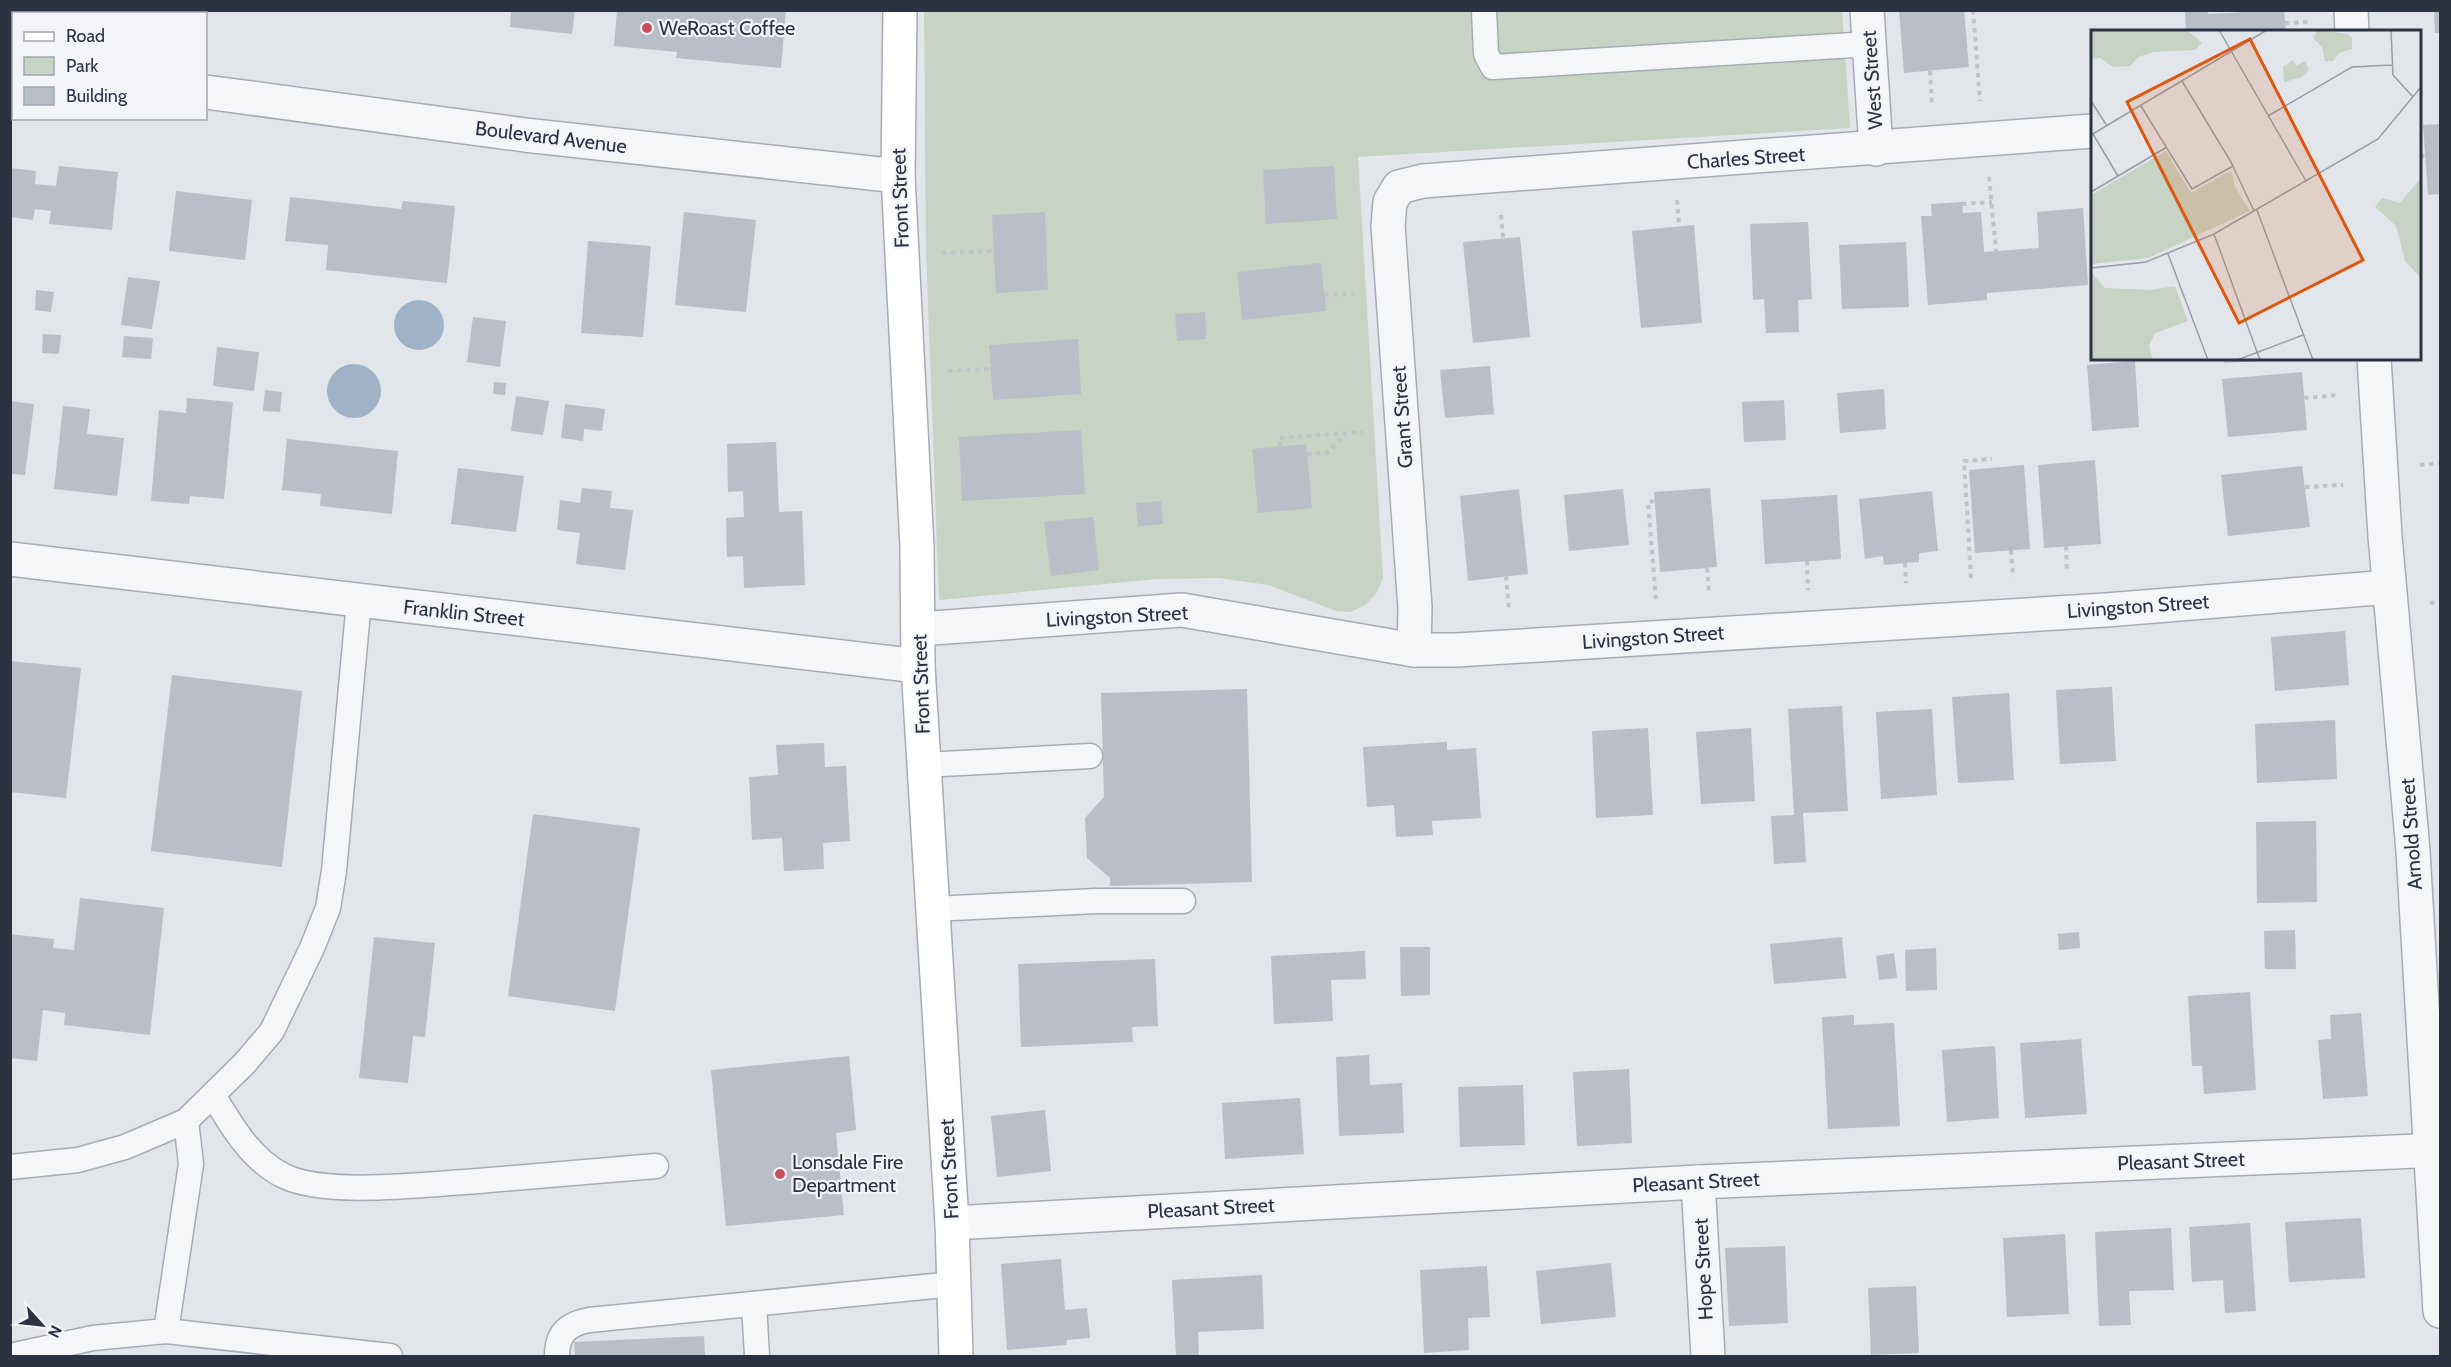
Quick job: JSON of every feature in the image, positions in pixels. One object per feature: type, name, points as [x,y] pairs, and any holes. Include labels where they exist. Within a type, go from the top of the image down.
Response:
[{"type":"main road","name":"Front Street","points":[[900,10],[898,176],[920,628],[918,666],[952,1223],[956,1356]]},
{"type":"street","name":"West Street","points":[[1867,10],[1876,149]]},
{"type":"street","points":[[2351,10],[2352,30]]},
{"type":"street","name":"Boulevard Avenue","points":[[207,92],[525,135],[898,176]]},
{"type":"street","name":"Charles Street","points":[[1399,187],[1423,181],[1876,149],[2091,131]]},
{"type":"street","name":"Grant Street","points":[[1399,187],[1390,202],[1388,226],[1415,608],[1414,650]]},
{"type":"street","name":"Arnold Street","points":[[2374,360],[2389,587],[2411,829],[2436,1151],[2440,1311]]},
{"type":"street","name":"Franklin Street","points":[[10,559],[918,666]]},
{"type":"street","name":"Livingston Street","points":[[920,628],[1182,610],[1414,650],[1457,650],[2096,610],[2389,587]]},
{"type":"street","name":"Pleasant Street","points":[[952,1223],[1698,1182],[2436,1151]]},
{"type":"street","name":"Hope Street","points":[[1698,1182],[1708,1356]]},
{"type":"lane","points":[[1484,10],[1485,54],[1493,67],[1870,44]]},
{"type":"lane","points":[[10,1167],[78,1160],[125,1147],[186,1121],[272,1031],[312,948],[328,908],[334,871],[359,601]]},
{"type":"lane","points":[[924,765],[1090,756]]},
{"type":"lane","points":[[934,909],[1096,901],[1183,901]]},
{"type":"lane","points":[[213,1095],[237,1133],[263,1162],[284,1176],[312,1185],[393,1187],[656,1166]]},
{"type":"lane","points":[[166,1331],[191,1164],[186,1121]]},
{"type":"lane","points":[[557,1356],[562,1332],[572,1324],[954,1284]]},
{"type":"lane","points":[[754,1304],[757,1356]]},
{"type":"lane","points":[[10,1356],[93,1338],[166,1331],[390,1356]]},
{"type":"path","points":[[1973,10],[1996,251]]},
{"type":"path","points":[[2285,23],[2315,21]]},
{"type":"path","points":[[2421,156],[2426,156]]},
{"type":"path","points":[[1962,204],[1992,202]]},
{"type":"path","points":[[935,253],[994,250]]},
{"type":"path","points":[[938,371],[991,369]]},
{"type":"path","points":[[2304,398],[2338,395]]},
{"type":"path","points":[[1280,446],[1279,438],[1402,429]]},
{"type":"path","points":[[1307,454],[1327,453],[1347,433]]},
{"type":"path","points":[[1972,585],[1964,461],[1992,459]]},
{"type":"path","points":[[2305,487],[2345,484]]},
{"type":"path","points":[[1654,501],[1648,502],[1656,607]]},
{"type":"path","points":[[2066,546],[2068,578]]},
{"type":"path","points":[[2011,550],[2013,582]]},
{"type":"path","points":[[1807,561],[1809,597]]},
{"type":"path","points":[[1905,563],[1907,590]]},
{"type":"path","points":[[1707,568],[1709,604]]},
{"type":"green space","points":[[924,11],[1842,11],[1850,128],[1358,157],[1383,578],[1376,594],[1365,605],[1351,612],[1336,611],[1268,585],[1219,578],[1157,579],[939,600],[926,250]]},
{"type":"water","points":[[419,300],[428,302],[439,311],[444,325],[442,334],[433,345],[419,350],[410,348],[399,339],[394,325],[396,316],[405,305]]},
{"type":"water","points":[[354,364],[364,366],[373,372],[379,381],[381,391],[379,401],[373,410],[364,416],[354,418],[344,416],[335,410],[329,401],[327,391],[329,381],[335,372],[344,366]]},
{"type":"building","points":[[511,10],[575,10],[572,34],[510,27]]},
{"type":"building","points":[[617,10],[786,10],[781,68],[676,58],[677,52],[614,46]]},
{"type":"building","points":[[1899,10],[1964,10],[1969,67],[1904,73]]},
{"type":"building","points":[[2208,10],[2208,14],[2284,10],[2286,30],[2186,30],[2185,12]]},
{"type":"building","points":[[2434,10],[2440,10],[2440,33],[2435,33]]},
{"type":"building","points":[[2440,124],[2440,194],[2428,195],[2423,125]]},
{"type":"building","points":[[59,166],[118,172],[112,230],[49,224],[51,211],[35,209],[33,220],[10,217],[10,168],[36,171],[35,184],[56,186]]},
{"type":"building","points":[[1334,166],[1337,219],[1266,224],[1263,170]]},
{"type":"building","points":[[176,191],[252,200],[245,260],[169,251]]},
{"type":"building","points":[[290,197],[401,209],[403,201],[455,206],[447,283],[326,270],[328,245],[285,241]]},
{"type":"building","points":[[1962,202],[1963,213],[1981,212],[1984,252],[2039,248],[2037,212],[2083,208],[2088,285],[1987,293],[1987,300],[1928,305],[1921,216],[1932,216],[1931,204]]},
{"type":"building","points":[[684,212],[756,220],[746,312],[675,305]]},
{"type":"building","points":[[1045,212],[1048,290],[996,293],[992,215]]},
{"type":"building","points":[[1808,222],[1812,299],[1798,300],[1799,332],[1766,333],[1764,299],[1753,300],[1750,224]]},
{"type":"building","points":[[1694,225],[1702,323],[1641,328],[1632,231]]},
{"type":"building","points":[[1520,237],[1530,337],[1473,343],[1463,242]]},
{"type":"building","points":[[588,241],[651,246],[643,337],[581,333]]},
{"type":"building","points":[[1906,242],[1909,307],[1842,309],[1839,245]]},
{"type":"building","points":[[1321,263],[1326,311],[1242,320],[1237,272]]},
{"type":"building","points":[[128,277],[160,281],[152,329],[121,325]]},
{"type":"building","points":[[36,290],[54,292],[51,312],[35,310]]},
{"type":"building","points":[[1205,312],[1206,339],[1177,341],[1175,314]]},
{"type":"building","points":[[473,317],[506,321],[500,367],[467,362]]},
{"type":"building","points":[[43,334],[61,335],[59,354],[42,353]]},
{"type":"building","points":[[124,336],[153,338],[151,359],[122,357]]},
{"type":"building","points":[[1078,339],[1081,394],[993,400],[989,345]]},
{"type":"building","points":[[217,347],[259,352],[254,391],[213,386]]},
{"type":"building","points":[[2224,360],[2276,360],[2224,363]]},
{"type":"building","points":[[2135,361],[2139,427],[2092,431],[2087,365]]},
{"type":"building","points":[[1490,366],[1494,414],[1445,418],[1440,370]]},
{"type":"building","points":[[2302,372],[2307,430],[2228,437],[2222,379]]},
{"type":"building","points":[[494,382],[506,383],[505,395],[493,394]]},
{"type":"building","points":[[1884,389],[1886,429],[1840,433],[1837,393]]},
{"type":"building","points":[[265,390],[282,392],[280,412],[263,411]]},
{"type":"building","points":[[516,396],[549,401],[543,435],[511,431]]},
{"type":"building","points":[[187,398],[233,402],[224,499],[190,496],[189,504],[151,501],[159,410],[186,413]]},
{"type":"building","points":[[1784,400],[1786,440],[1744,442],[1742,402]]},
{"type":"building","points":[[10,401],[34,404],[25,475],[10,474]]},
{"type":"building","points":[[565,404],[605,409],[602,431],[584,429],[583,441],[561,438]]},
{"type":"building","points":[[63,406],[90,409],[87,434],[124,438],[117,496],[54,489]]},
{"type":"building","points":[[1081,430],[1085,494],[962,501],[959,437]]},
{"type":"building","points":[[287,439],[398,451],[392,514],[320,506],[321,494],[282,490]]},
{"type":"building","points":[[776,442],[779,512],[802,511],[805,585],[744,588],[743,556],[727,557],[726,518],[744,517],[743,491],[728,492],[727,444]]},
{"type":"building","points":[[1306,444],[1312,508],[1258,513],[1252,449]]},
{"type":"building","points":[[2095,460],[2101,544],[2044,548],[2038,465]]},
{"type":"building","points":[[2024,465],[2030,549],[1975,553],[1969,470]]},
{"type":"building","points":[[2302,466],[2310,527],[2228,536],[2221,475]]},
{"type":"building","points":[[458,468],[524,476],[516,532],[451,524]]},
{"type":"building","points":[[582,488],[612,491],[610,508],[633,510],[625,570],[576,564],[580,533],[557,530],[560,500],[580,503]]},
{"type":"building","points":[[1710,488],[1717,567],[1660,572],[1654,492]]},
{"type":"building","points":[[1519,489],[1528,574],[1468,581],[1460,496]]},
{"type":"building","points":[[1623,489],[1629,545],[1569,551],[1564,495]]},
{"type":"building","points":[[1932,491],[1938,551],[1919,553],[1919,562],[1884,565],[1883,556],[1865,559],[1859,499]]},
{"type":"building","points":[[1837,495],[1841,559],[1765,564],[1761,500]]},
{"type":"building","points":[[1161,501],[1163,524],[1138,526],[1136,503]]},
{"type":"building","points":[[1093,517],[1099,570],[1051,576],[1044,522]]},
{"type":"building","points":[[2345,631],[2349,685],[2275,691],[2271,637]]},
{"type":"building","points":[[10,661],[81,668],[66,798],[10,792]]},
{"type":"building","points":[[172,675],[302,691],[282,867],[151,851]]},
{"type":"building","points":[[2112,687],[2116,761],[2060,764],[2056,690]]},
{"type":"building","points":[[1247,689],[1252,882],[1110,886],[1110,878],[1087,858],[1085,818],[1104,797],[1101,693]]},
{"type":"building","points":[[2009,693],[2014,780],[1958,783],[1952,697]]},
{"type":"building","points":[[1842,706],[1848,811],[1803,813],[1806,862],[1774,864],[1771,816],[1794,815],[1788,709]]},
{"type":"building","points":[[1932,709],[1937,795],[1881,799],[1876,712]]},
{"type":"building","points":[[2335,720],[2337,779],[2257,783],[2255,724]]},
{"type":"building","points":[[1648,728],[1653,815],[1596,818],[1592,731]]},
{"type":"building","points":[[1751,728],[1755,801],[1701,804],[1696,732]]},
{"type":"building","points":[[1447,742],[1447,750],[1476,748],[1481,818],[1432,821],[1433,835],[1396,837],[1394,805],[1367,807],[1363,747]]},
{"type":"building","points":[[824,743],[825,767],[846,766],[850,841],[823,843],[824,869],[784,871],[782,838],[752,840],[749,777],[778,775],[776,745]]},
{"type":"building","points":[[533,814],[640,828],[615,1011],[508,996]]},
{"type":"building","points":[[2316,821],[2317,902],[2257,903],[2256,822]]},
{"type":"building","points":[[80,898],[164,908],[150,1035],[64,1025],[65,1013],[43,1010],[37,1061],[10,1058],[10,934],[54,939],[53,948],[74,950]]},
{"type":"building","points":[[2295,930],[2296,969],[2265,969],[2264,931]]},
{"type":"building","points":[[2079,932],[2080,948],[2059,950],[2058,934]]},
{"type":"building","points":[[374,937],[435,943],[425,1037],[413,1036],[408,1083],[359,1078]]},
{"type":"building","points":[[1842,937],[1846,978],[1774,984],[1770,944]]},
{"type":"building","points":[[1400,947],[1430,947],[1430,995],[1401,996]]},
{"type":"building","points":[[1936,948],[1937,990],[1906,991],[1905,950]]},
{"type":"building","points":[[1365,951],[1366,979],[1331,980],[1333,1021],[1274,1024],[1271,956]]},
{"type":"building","points":[[1894,953],[1897,978],[1879,980],[1876,956]]},
{"type":"building","points":[[1155,959],[1158,1026],[1132,1027],[1133,1042],[1021,1047],[1018,964]]},
{"type":"building","points":[[2250,992],[2256,1090],[2204,1094],[2202,1066],[2192,1066],[2188,996]]},
{"type":"building","points":[[2361,1013],[2368,1096],[2323,1099],[2318,1040],[2331,1039],[2330,1015]]},
{"type":"building","points":[[1854,1015],[1854,1025],[1894,1023],[1900,1126],[1828,1129],[1822,1017]]},
{"type":"building","points":[[2081,1039],[2087,1114],[2025,1118],[2020,1043]]},
{"type":"building","points":[[1995,1046],[1999,1118],[1947,1122],[1942,1050]]},
{"type":"building","points":[[1369,1055],[1370,1085],[1402,1083],[1404,1133],[1339,1136],[1336,1057]]},
{"type":"building","name":"Lonsdale Fire Department","points":[[849,1056],[856,1130],[836,1133],[844,1215],[726,1226],[711,1070]]},
{"type":"building","points":[[1629,1069],[1632,1143],[1577,1146],[1573,1072]]},
{"type":"building","points":[[1523,1085],[1525,1145],[1460,1147],[1458,1087]]},
{"type":"building","points":[[1300,1098],[1304,1154],[1225,1159],[1222,1103]]},
{"type":"building","points":[[1045,1110],[1051,1171],[997,1177],[991,1116]]},
{"type":"building","points":[[2361,1218],[2365,1278],[2289,1282],[2285,1222]]},
{"type":"building","points":[[2250,1223],[2256,1311],[2225,1313],[2223,1280],[2192,1282],[2189,1227]]},
{"type":"building","points":[[2171,1228],[2174,1290],[2129,1291],[2131,1325],[2099,1326],[2095,1232]]},
{"type":"building","points":[[2065,1234],[2069,1314],[2007,1317],[2003,1238]]},
{"type":"building","points":[[1785,1246],[1788,1323],[1729,1326],[1725,1248]]},
{"type":"building","points":[[1061,1259],[1065,1310],[1087,1308],[1090,1338],[1067,1340],[1066,1345],[1007,1350],[1001,1264]]},
{"type":"building","points":[[1611,1263],[1616,1317],[1541,1324],[1536,1271]]},
{"type":"building","points":[[1487,1266],[1490,1317],[1468,1318],[1469,1350],[1424,1353],[1420,1270]]},
{"type":"building","points":[[1262,1275],[1264,1329],[1198,1332],[1199,1355],[1176,1356],[1172,1280]]},
{"type":"building","points":[[1916,1286],[1919,1353],[1871,1355],[1868,1288]]},
{"type":"building","points":[[704,1336],[705,1356],[575,1356],[574,1342]]},
{"type":"place","name":"WeRoast Coffee","points":[[647,28]]},
{"type":"place","name":"Lonsdale Fire Department","points":[[780,1174]]}]
